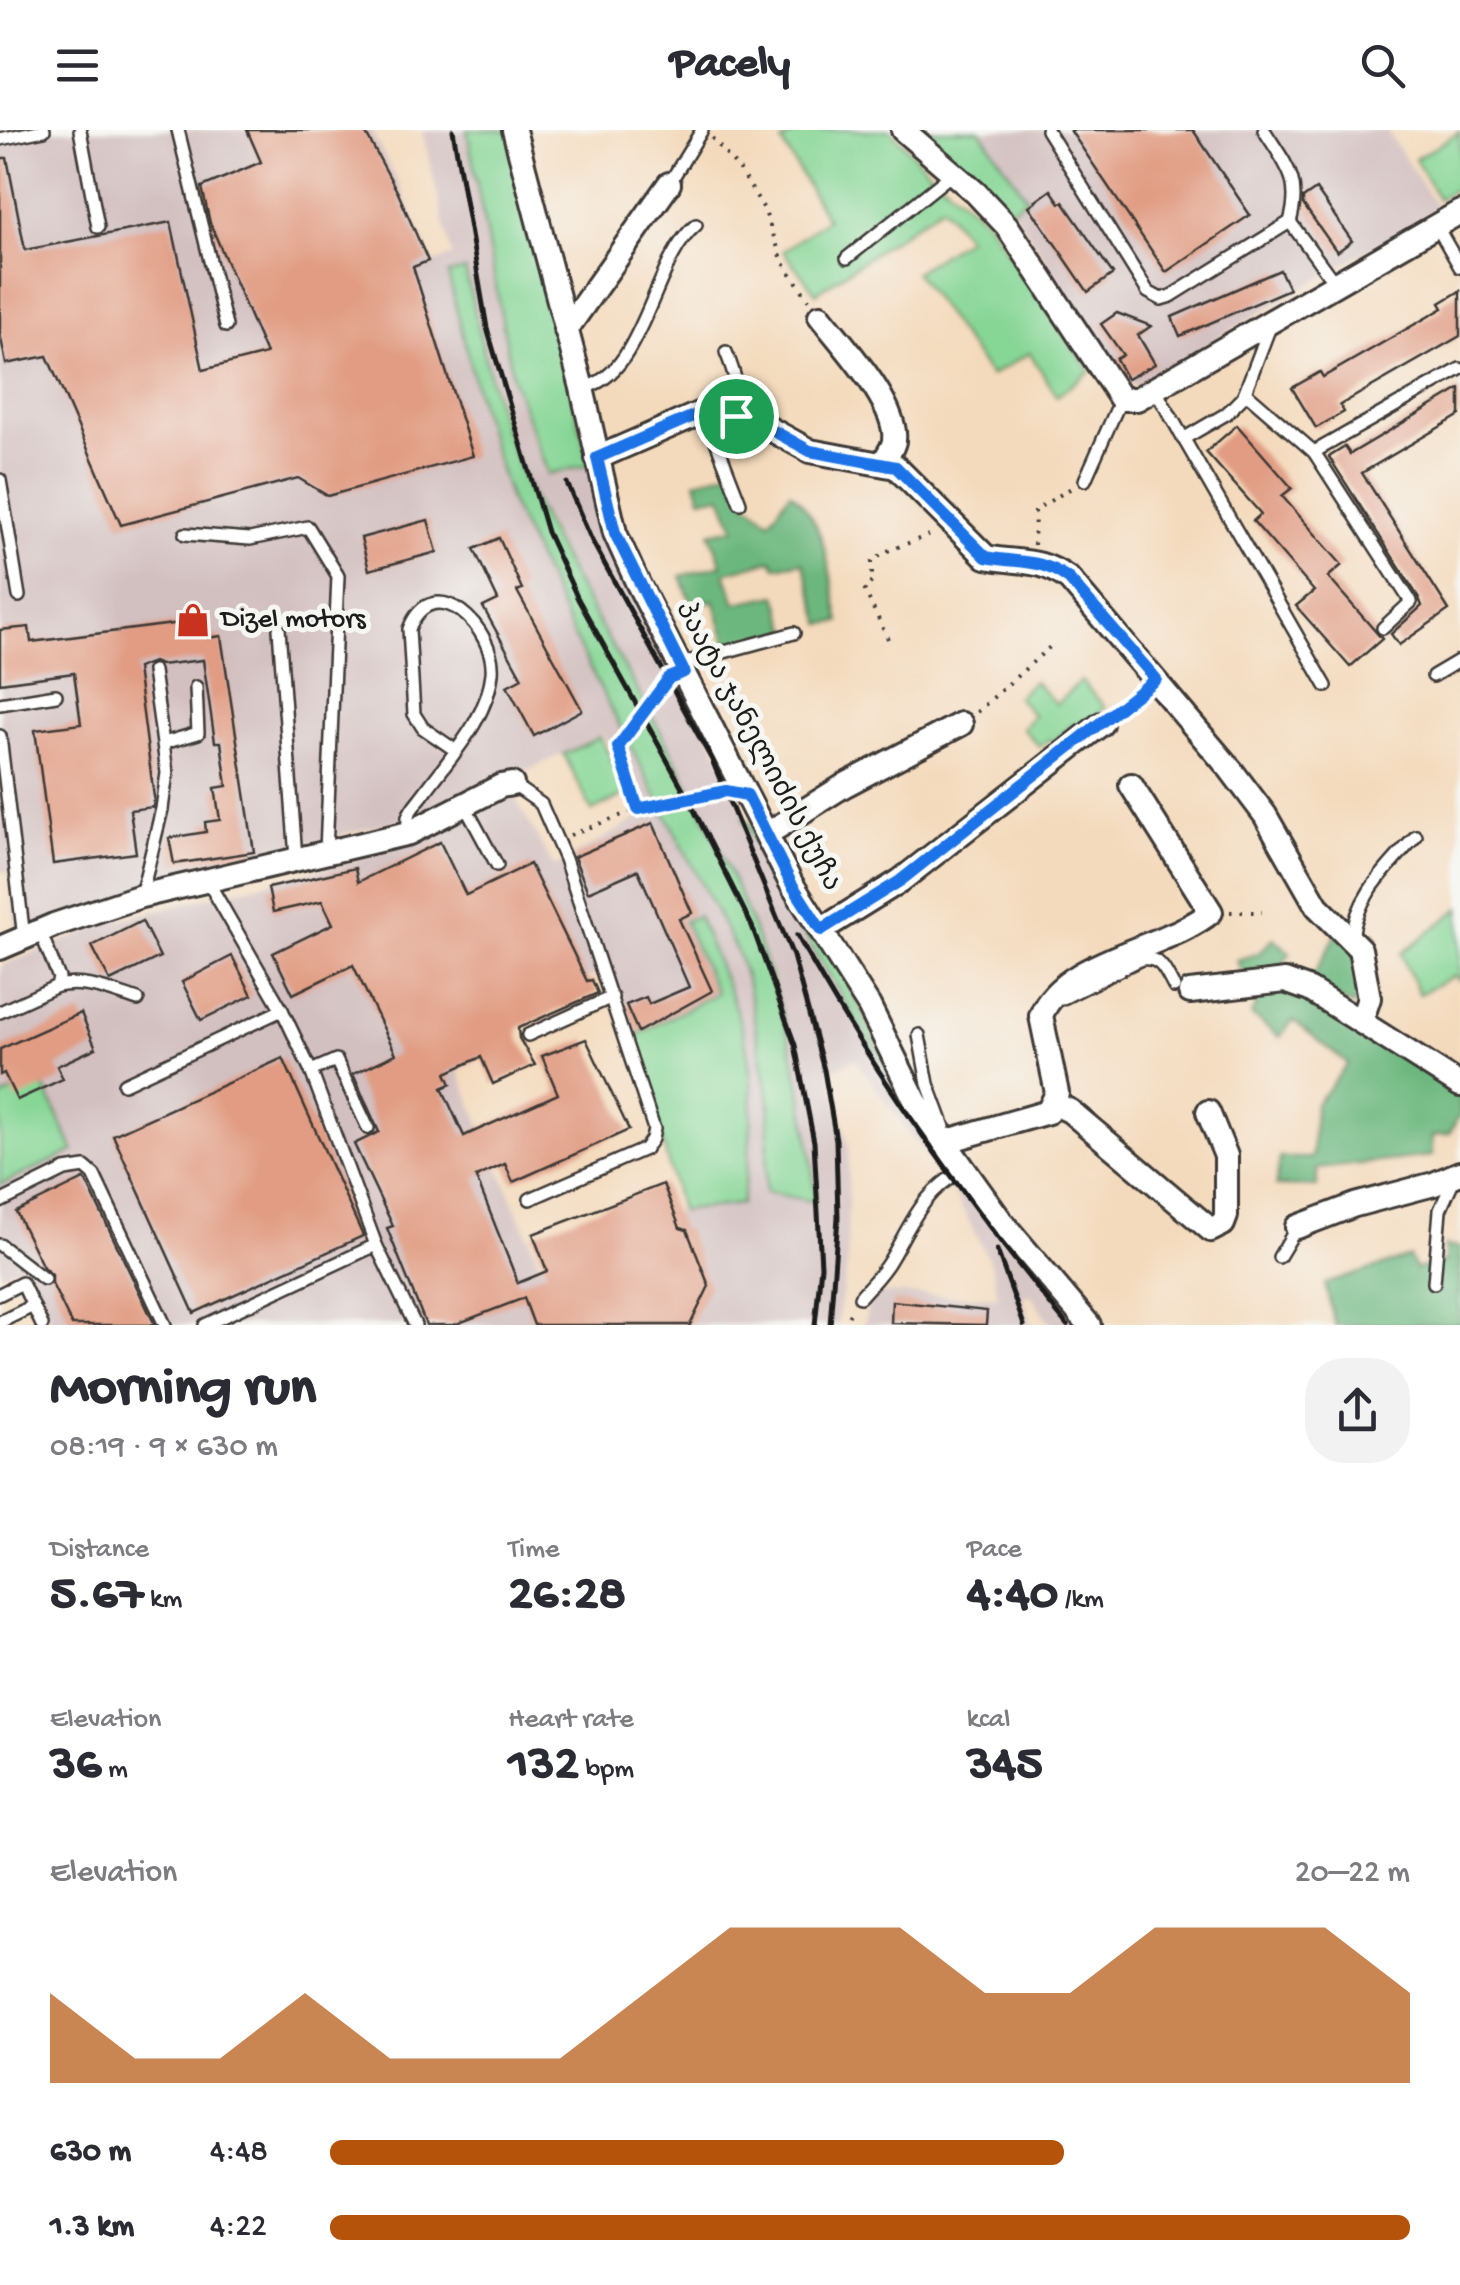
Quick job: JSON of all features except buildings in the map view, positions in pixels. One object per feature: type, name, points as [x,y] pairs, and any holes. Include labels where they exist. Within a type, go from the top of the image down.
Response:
[{"type":"street","name":"პაატა ჯანელიძის ქუჩა","points":[[514,130],[582,388],[615,533],[791,883],[870,1006],[916,1102],[948,1141],[963,1170],[1000,1221],[1089,1325]]},
{"type":"street","points":[[903,130],[976,193],[1007,226],[1122,399],[1137,399],[1460,212]]},
{"type":"street","points":[[566,330],[669,184]]},
{"type":"street","points":[[820,316],[867,376],[891,418],[894,442],[883,463]]},
{"type":"street","points":[[597,458],[698,414],[725,415],[761,424],[810,451],[883,463],[906,474],[986,557],[1034,560],[1069,579],[1266,815],[1318,906],[1360,949],[1369,998],[1362,1022]]},
{"type":"street","points":[[766,834],[961,724]]},
{"type":"street","points":[[821,930],[900,881],[1102,724]]},
{"type":"street","points":[[0,948],[141,896],[409,832],[512,784]]},
{"type":"street","points":[[948,1141],[1048,1112],[1058,1093],[1040,1016],[1051,1000],[1082,976],[1210,912],[1132,785]]},
{"type":"street","points":[[1182,989],[1285,981],[1310,990],[1460,1085]]},
{"type":"street","points":[[1054,1104],[1070,1112],[1210,1230],[1223,1224],[1226,1216],[1226,1156],[1208,1112]]},
{"type":"street","points":[[1298,1227],[1355,1205],[1459,1174]]},
{"type":"lane","points":[[0,139],[44,130]]},
{"type":"lane","points":[[80,130],[98,227]]},
{"type":"lane","points":[[178,130],[226,326]]},
{"type":"lane","points":[[669,184],[703,130]]},
{"type":"lane","points":[[1046,130],[1148,292],[1161,299],[1290,222],[1296,200],[1294,180],[1264,130]]},
{"type":"lane","points":[[846,258],[952,174]]},
{"type":"lane","points":[[1290,222],[1334,282]]},
{"type":"lane","points":[[582,388],[610,372],[628,351],[680,240],[696,225]]},
{"type":"lane","points":[[1436,226],[1460,266]]},
{"type":"lane","points":[[1183,439],[1226,414],[1245,392],[1273,320]]},
{"type":"lane","points":[[726,352],[738,388],[716,441],[740,503]]},
{"type":"lane","points":[[1314,452],[1460,369]]},
{"type":"lane","points":[[1154,389],[1326,686]]},
{"type":"lane","points":[[1245,392],[1314,452],[1411,602],[1383,628]]},
{"type":"lane","points":[[1085,480],[1122,399]]},
{"type":"lane","points":[[0,480],[19,596]]},
{"type":"lane","points":[[185,534],[250,539],[308,527],[338,576],[326,851]]},
{"type":"lane","points":[[409,832],[408,815],[482,713],[493,670],[480,629],[457,607],[438,603],[426,605],[414,616],[409,629],[414,714],[423,728],[455,750]]},
{"type":"lane","points":[[279,629],[296,858]]},
{"type":"lane","points":[[682,668],[794,633]]},
{"type":"lane","points":[[1432,676],[1460,660]]},
{"type":"lane","points":[[141,896],[166,794],[154,671]]},
{"type":"lane","points":[[164,743],[198,734],[196,687]]},
{"type":"lane","points":[[0,704],[56,695]]},
{"type":"lane","points":[[0,736],[32,934],[59,978],[57,986]]},
{"type":"lane","points":[[512,784],[541,804],[556,840],[654,1129],[645,1148],[530,1199]]},
{"type":"lane","points":[[465,806],[497,865]]},
{"type":"lane","points":[[1352,938],[1361,902],[1416,836]]},
{"type":"lane","points":[[207,880],[282,1010],[311,1071],[376,1245],[414,1325]]},
{"type":"lane","points":[[1051,1000],[1057,1002],[1142,958],[1161,963],[1182,989]]},
{"type":"lane","points":[[0,1012],[74,982],[138,1000]]},
{"type":"lane","points":[[528,1035],[612,997]]},
{"type":"lane","points":[[124,1084],[282,1010]]},
{"type":"lane","points":[[919,1034],[928,1084],[948,1141]]},
{"type":"lane","points":[[311,1071],[336,1060],[368,1128]]},
{"type":"lane","points":[[0,1202],[66,1170],[85,1167],[94,1174],[165,1325]]},
{"type":"lane","points":[[860,1297],[888,1264],[920,1204],[963,1170]]},
{"type":"lane","points":[[1434,1283],[1440,1210],[1446,1190],[1459,1174]]},
{"type":"lane","points":[[1278,1257],[1298,1227]]},
{"type":"lane","points":[[0,1245],[44,1279]]},
{"type":"lane","points":[[205,1325],[376,1245]]},
{"type":"lane","points":[[0,1294],[22,1283],[42,1325]]},
{"type":"lane","points":[[0,1322],[33,1306]]},
{"type":"path","points":[[703,130],[742,174],[764,209],[783,262],[820,316]]},
{"type":"path","points":[[1034,548],[1035,510],[1085,480]]},
{"type":"path","points":[[888,639],[864,589],[872,582],[872,562],[886,552],[955,526]]},
{"type":"path","points":[[961,724],[1052,646]]},
{"type":"path","points":[[638,809],[618,747],[669,678],[682,668]]},
{"type":"path","points":[[1102,724],[1156,679]]},
{"type":"path","points":[[556,840],[638,809],[726,791],[747,795]]},
{"type":"path","points":[[1210,912],[1262,912]]},
{"type":"shaded area","points":[[0,130],[371,130],[433,263],[452,256],[422,130],[467,130],[513,379],[548,473],[589,465],[749,822],[744,820],[799,926],[912,1109],[1083,1325],[1051,1325],[1030,1294],[1024,1297],[1032,1325],[864,1325],[870,1293],[998,1297],[992,1266],[954,1193],[855,1059],[830,1071],[849,1148],[847,1266],[837,1325],[43,1325],[50,1321],[40,1293],[15,1267],[0,1274],[0,966],[115,921],[352,861],[410,842],[512,792],[554,867],[648,813],[602,734],[531,769],[508,771],[440,810],[182,875],[17,935],[9,872],[0,872]],"holes":[[[465,271],[486,361],[521,473],[599,626],[680,769],[728,867],[775,984],[814,1201],[765,1192],[770,1104],[748,986],[738,955],[578,645],[480,406],[448,275]],[[685,922],[748,1055],[741,1204],[680,1211],[540,1264],[458,1070],[479,1060],[469,1037],[607,969],[636,1036],[716,993]]]},
{"type":"shaded area","points":[[980,130],[1386,130],[1438,209],[1135,386],[1122,378],[1012,209],[1027,197]]},
{"type":"green space","points":[[467,130],[509,130],[589,465],[548,474],[513,379]]},
{"type":"green space","points":[[799,130],[890,130],[930,172],[986,220],[1090,371],[1057,396],[1030,353],[990,376],[915,272],[967,238],[942,206],[816,293],[783,251],[827,219],[782,142]]},
{"type":"green space","points":[[914,130],[980,130],[1027,198],[1012,209]]},
{"type":"green space","points":[[1460,132],[1460,186],[1438,199],[1415,159]]},
{"type":"green space","points":[[465,270],[496,400],[522,475],[559,551],[681,770],[752,926],[788,1034],[801,1089],[815,1202],[765,1192],[770,1104],[748,986],[738,954],[578,645],[510,501],[480,406],[448,274]]},
{"type":"green space","points":[[733,470],[748,503],[770,521],[790,492],[812,518],[825,551],[840,622],[822,624],[803,562],[776,567],[772,560],[725,573],[736,603],[777,595],[789,631],[727,645],[714,600],[692,605],[681,576],[722,565],[710,533],[735,528],[722,496],[701,498],[696,481]]},
{"type":"green space","points":[[1034,681],[1056,704],[1081,681],[1105,707],[1081,729],[1072,725],[1053,742],[1049,739],[1040,747],[1022,728],[1034,716],[1017,697]]},
{"type":"green space","points":[[600,737],[628,793],[592,811],[564,754]]},
{"type":"green space","points":[[743,819],[749,822],[839,968],[911,1109],[799,926]]},
{"type":"green space","points":[[1460,908],[1460,981],[1454,976],[1419,994],[1401,954]]},
{"type":"green space","points":[[698,916],[744,1038],[752,1093],[751,1130],[741,1204],[680,1211],[636,1036],[716,993],[684,921]]},
{"type":"green space","points":[[1337,933],[1353,946],[1363,996],[1353,1006],[1308,985]]},
{"type":"green space","points":[[1274,938],[1290,953],[1282,966],[1290,978],[1245,982],[1237,960],[1259,953]]},
{"type":"green space","points":[[1288,986],[1460,1094],[1460,1114],[1449,1134],[1432,1136],[1432,1156],[1317,1169],[1317,1187],[1276,1186],[1280,1158],[1312,1158],[1315,1105],[1348,1064],[1293,1020],[1280,1037],[1251,1015],[1265,987]]},
{"type":"green space","points":[[41,1079],[74,1151],[0,1185],[0,1098]]},
{"type":"green space","points":[[1445,1246],[1460,1248],[1460,1325],[1335,1325],[1325,1284],[1409,1257],[1415,1269],[1445,1262]]},
{"type":"railway","points":[[453,130],[487,328],[547,532],[578,599],[688,798],[752,926],[795,1045],[814,1142],[821,1266],[815,1325]]},
{"type":"railway","points":[[567,483],[592,541],[712,760],[793,956],[824,1070],[836,1140],[838,1217],[830,1325]]},
{"type":"railway","points":[[797,935],[889,1087],[993,1232],[1067,1325]]},
{"type":"railway","points":[[997,1250],[1024,1325]]},
{"type":"place","name":"Dizel motors","points":[[193,620]]},
{"type":"route","points":[[698,414],[736,416],[761,424],[810,451],[896,467],[986,557],[1034,560],[1069,579],[1156,679],[900,881],[821,930],[791,883],[747,795],[726,791],[638,809],[618,747],[669,678],[684,672],[615,533],[597,458],[698,414]]}]
